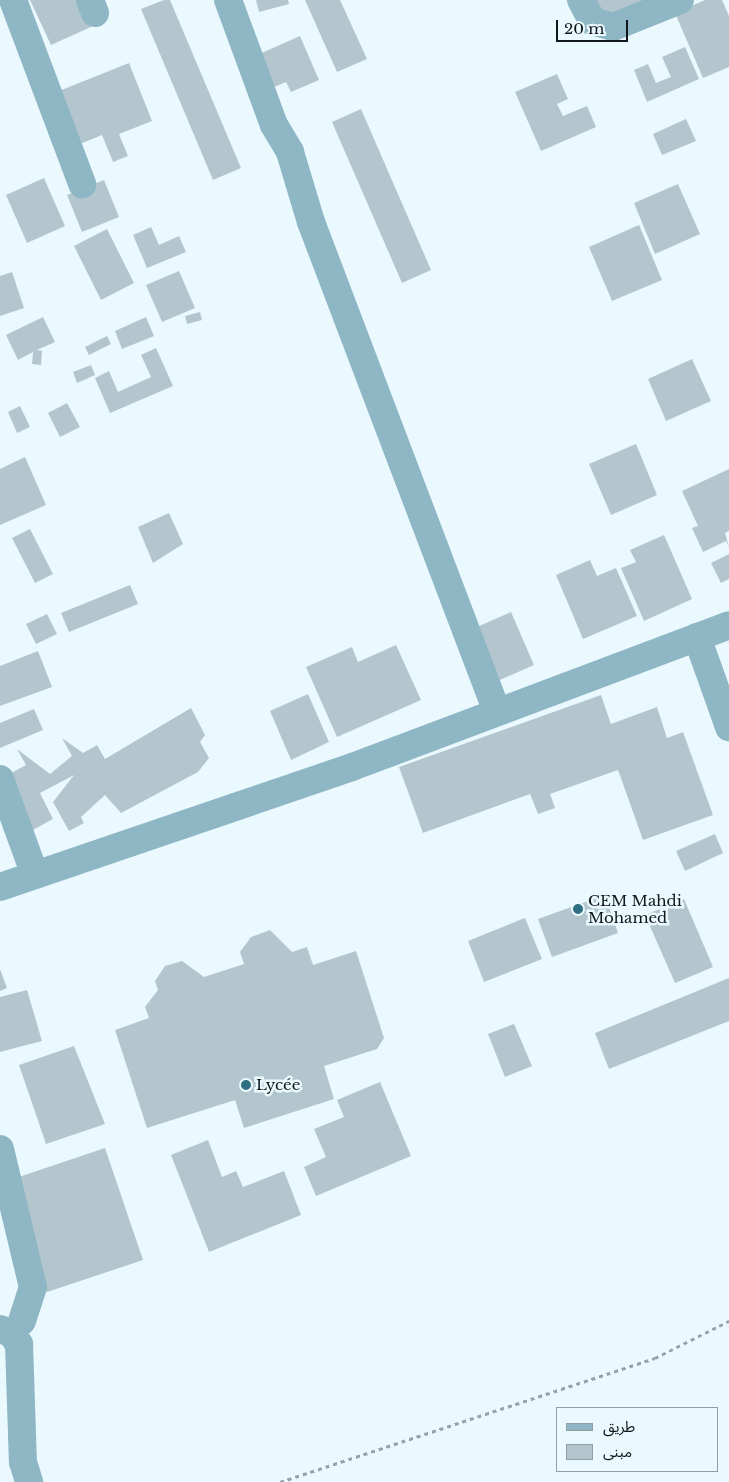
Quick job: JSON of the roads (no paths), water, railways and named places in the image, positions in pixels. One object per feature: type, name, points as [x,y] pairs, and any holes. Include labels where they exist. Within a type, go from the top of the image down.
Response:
[{"type":"street","points":[[12,0],[82,184]]},
{"type":"street","points":[[228,0],[274,125],[290,152],[311,222],[497,712]]},
{"type":"street","points":[[581,0],[592,21],[606,27],[680,0]]},
{"type":"street","points":[[0,887],[352,767],[729,625]]},
{"type":"street","points":[[697,637],[729,726]]},
{"type":"street","points":[[0,779],[35,875]]},
{"type":"street","points":[[0,1149],[34,1287],[11,1325],[11,1333],[19,1344],[24,1462],[29,1482]]},
{"type":"place","name":"CEM Mahdi Mohamed","points":[[578,909]]},
{"type":"place","name":"Lycée","points":[[246,1085]]}]
